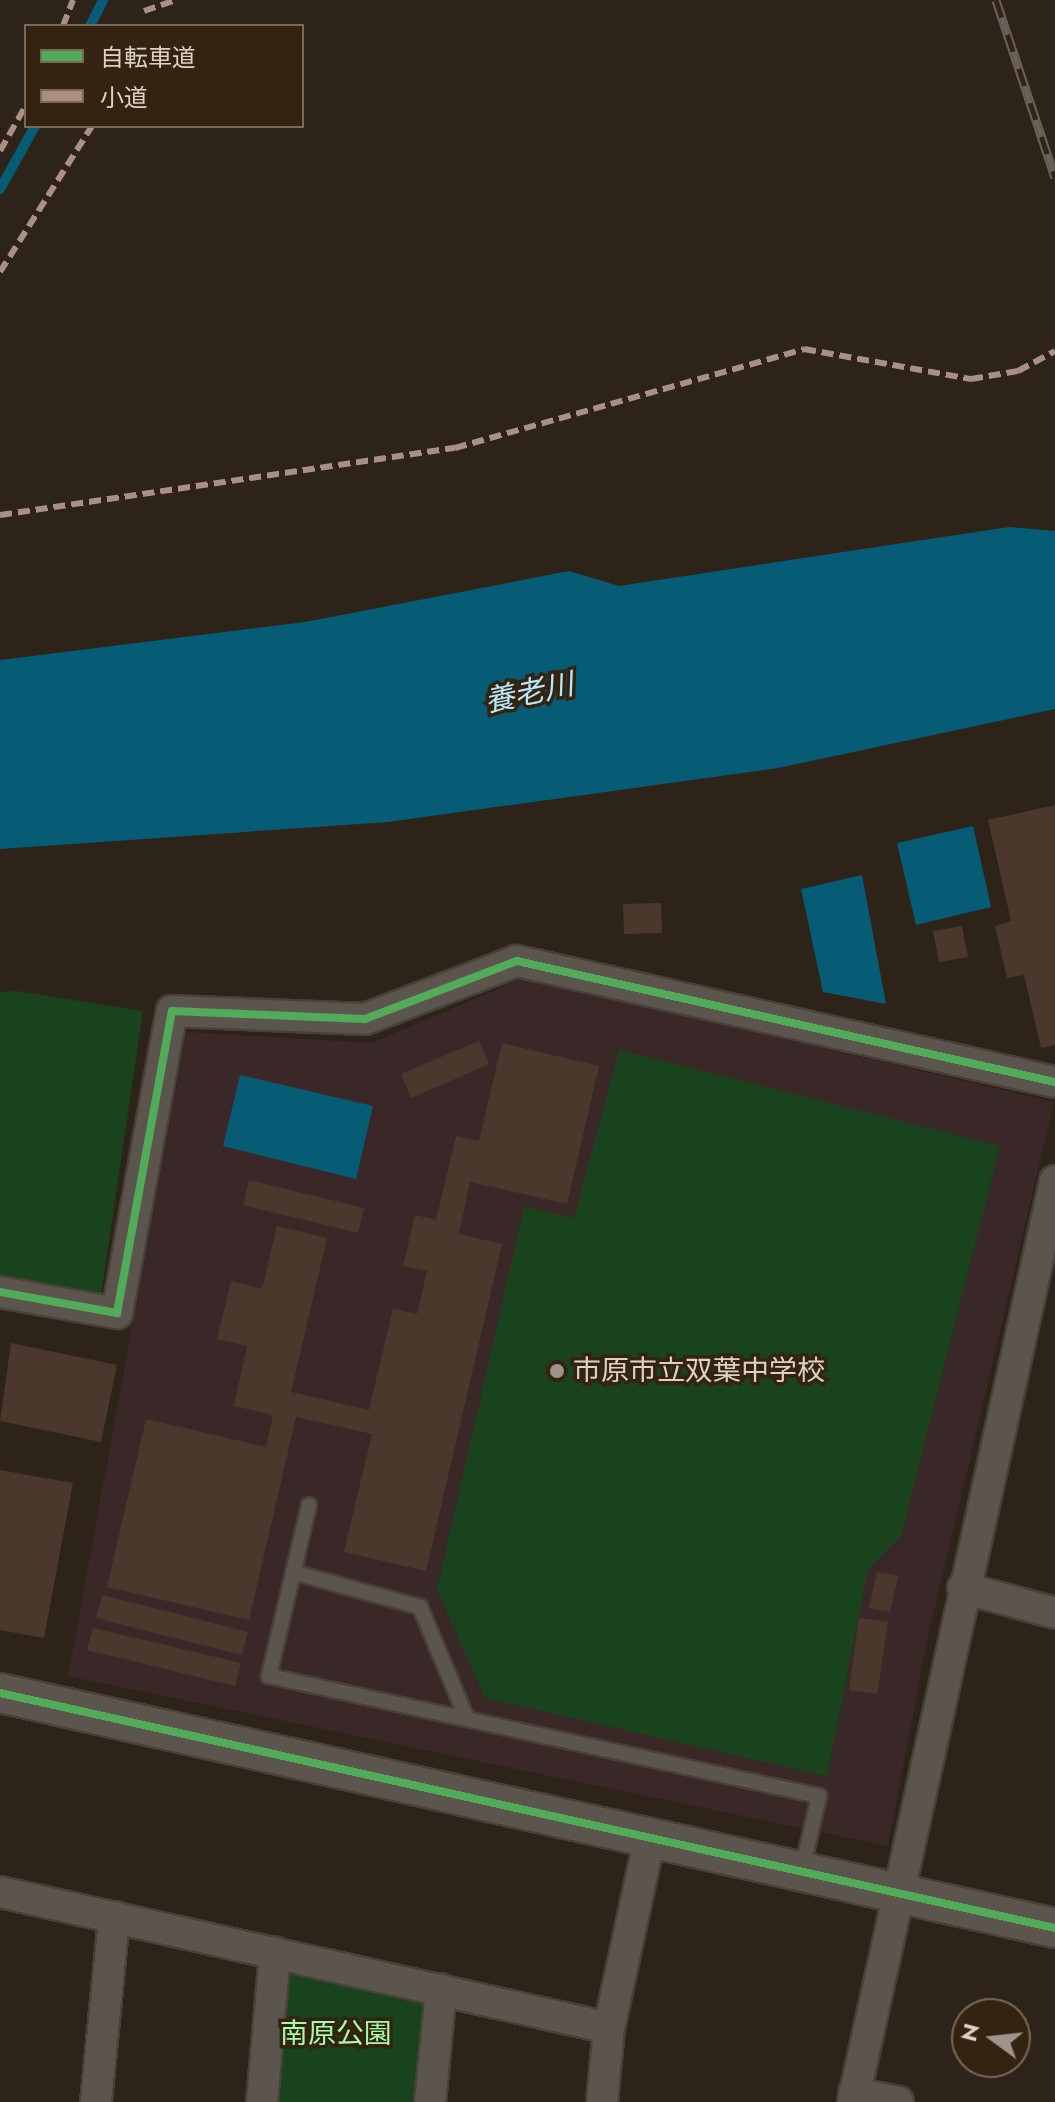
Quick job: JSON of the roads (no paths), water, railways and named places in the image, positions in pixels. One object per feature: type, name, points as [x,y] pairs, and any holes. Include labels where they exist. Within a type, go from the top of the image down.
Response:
[{"type":"street","points":[[0,1292],[117,1313],[172,1011],[365,1019],[517,961],[1055,1082]]},
{"type":"street","points":[[898,2102],[854,2097],[963,1588],[1055,1181]]},
{"type":"street","points":[[963,1588],[1055,1613]]},
{"type":"street","points":[[0,1693],[649,1841],[898,1889],[1055,1928]]},
{"type":"street","points":[[602,2102],[609,2028],[649,1841]]},
{"type":"street","points":[[0,1892],[609,2028]]},
{"type":"street","points":[[96,2102],[114,1917]]},
{"type":"street","points":[[262,2102],[275,1953]]},
{"type":"street","points":[[430,2102],[441,1990]]},
{"type":"lane","points":[[309,1505],[269,1676],[819,1796],[802,1871]]},
{"type":"lane","points":[[293,1572],[420,1607],[467,1719]]},
{"type":"water","name":"養老川","points":[[1009,527],[1055,531],[1055,709],[778,768],[388,822],[0,849],[0,660],[305,622],[569,571],[619,586]]},
{"type":"water","points":[[973,826],[991,907],[916,925],[897,843]]},
{"type":"water","points":[[862,875],[886,1004],[823,992],[801,889]]},
{"type":"water","points":[[240,1075],[373,1106],[356,1179],[223,1146]]},
{"type":"waterway","points":[[91,24],[103,0]]},
{"type":"waterway","points":[[0,189],[34,128]]},
{"type":"railway","points":[[996,0],[1055,177]]},
{"type":"place","name":"市原市立双葉中学校","points":[[557,1371]]},
{"type":"park label","name":"南原公園","points":[[336,2034]]}]
